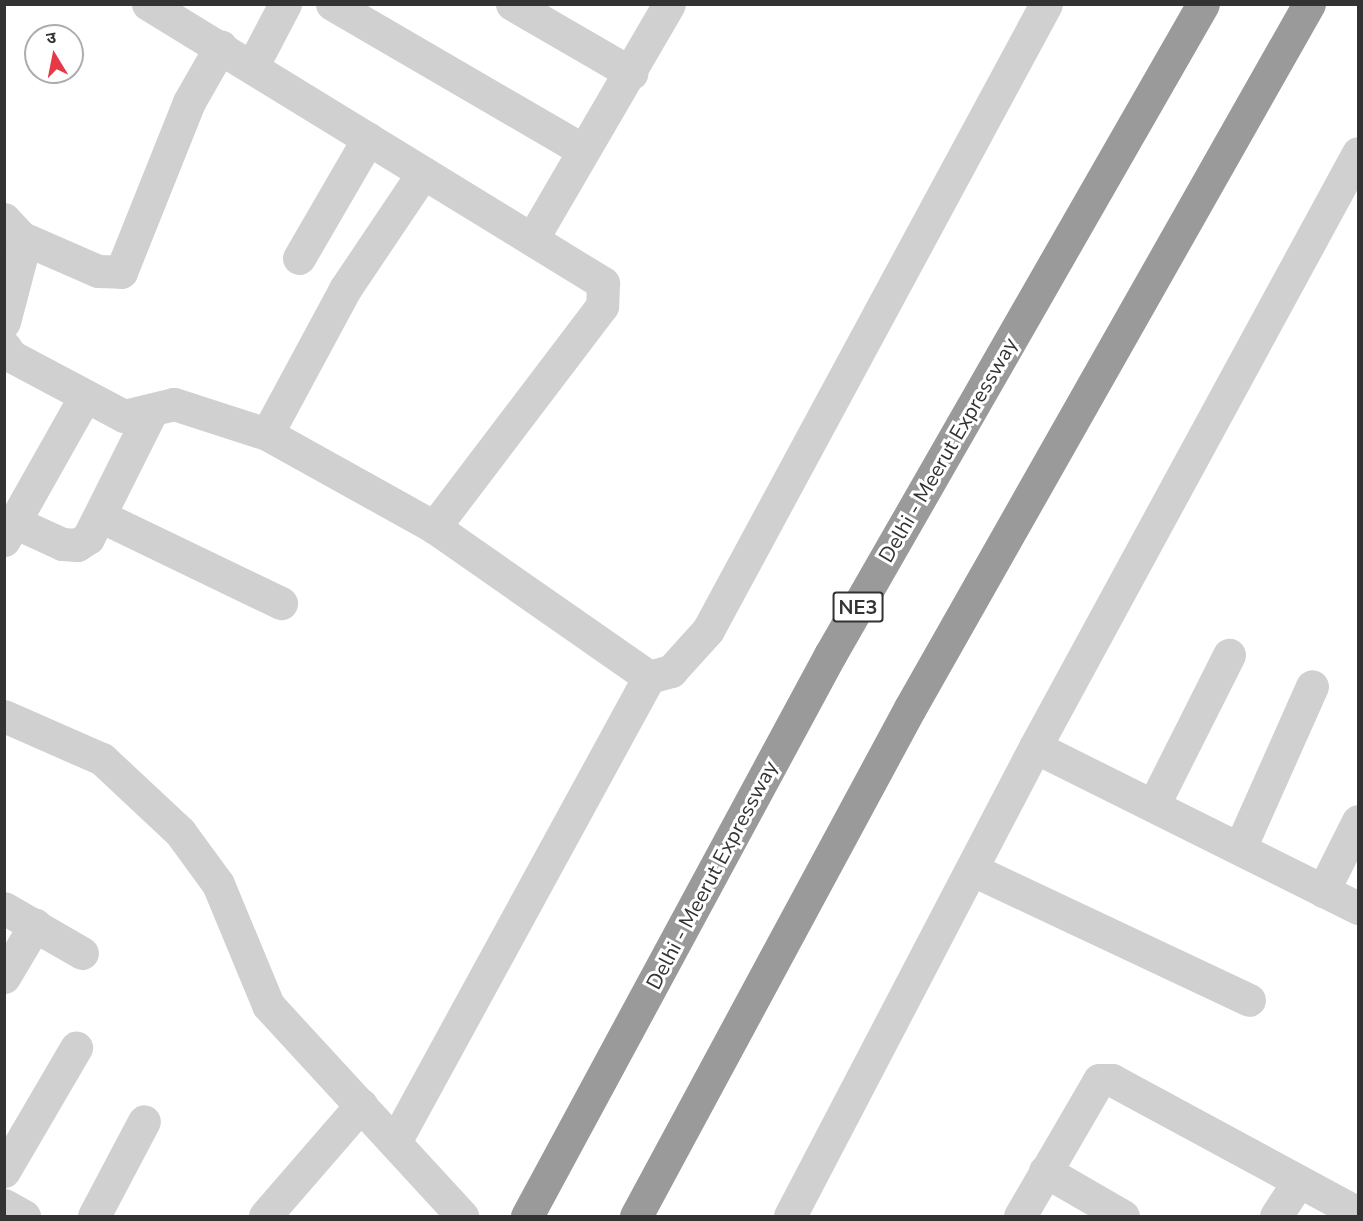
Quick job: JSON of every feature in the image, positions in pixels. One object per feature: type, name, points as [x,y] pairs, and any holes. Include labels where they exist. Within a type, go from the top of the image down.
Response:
[{"type":"highway","name":"Delhi - Meerut Expressway","points":[[527,1216],[831,655],[1203,4]]},
{"type":"highway","points":[[636,1216],[910,708],[1309,4]]},
{"type":"street","points":[[148,4],[253,65],[423,173],[595,273],[606,295],[434,528]]},
{"type":"street","points":[[253,65],[285,4]]},
{"type":"street","points":[[332,4],[583,150]]},
{"type":"street","points":[[512,4],[631,73]]},
{"type":"street","points":[[534,236],[583,150],[631,73],[669,4]]},
{"type":"street","points":[[396,1140],[649,677],[671,671],[708,630],[1046,4]]},
{"type":"street","points":[[4,322],[13,229],[98,271],[121,272],[189,102],[221,46]]},
{"type":"street","points":[[299,258],[369,139]]},
{"type":"street","points":[[790,1216],[973,870],[1035,747],[1359,153]]},
{"type":"street","points":[[267,434],[345,289],[423,173]]},
{"type":"street","points":[[4,346],[11,356],[124,416],[174,404],[267,434],[434,528],[649,677]]},
{"type":"street","points":[[85,396],[9,531],[77,545],[88,538],[151,411]]},
{"type":"street","points":[[100,516],[281,603]]},
{"type":"street","points":[[1154,804],[1229,655]]},
{"type":"street","points":[[1240,848],[1312,686]]},
{"type":"street","points":[[4,716],[102,759],[180,832],[218,884],[268,1005],[396,1140],[445,1210]]},
{"type":"street","points":[[1035,747],[1154,804],[1359,908]]},
{"type":"street","points":[[1323,891],[1359,821]]},
{"type":"street","points":[[973,870],[1249,1000]]},
{"type":"street","points":[[4,908],[82,952]]},
{"type":"street","points":[[4,977],[35,926]]},
{"type":"street","points":[[4,1171],[76,1048]]},
{"type":"street","points":[[1020,1216],[1090,1087],[1112,1080],[1359,1213]]},
{"type":"street","points":[[265,1216],[362,1106]]},
{"type":"street","points":[[94,1216],[144,1122]]},
{"type":"street","points":[[1045,1171],[1123,1216]]},
{"type":"street","points":[[1276,1216],[1298,1182]]},
{"type":"street","points":[[4,1205],[24,1216]]}]
